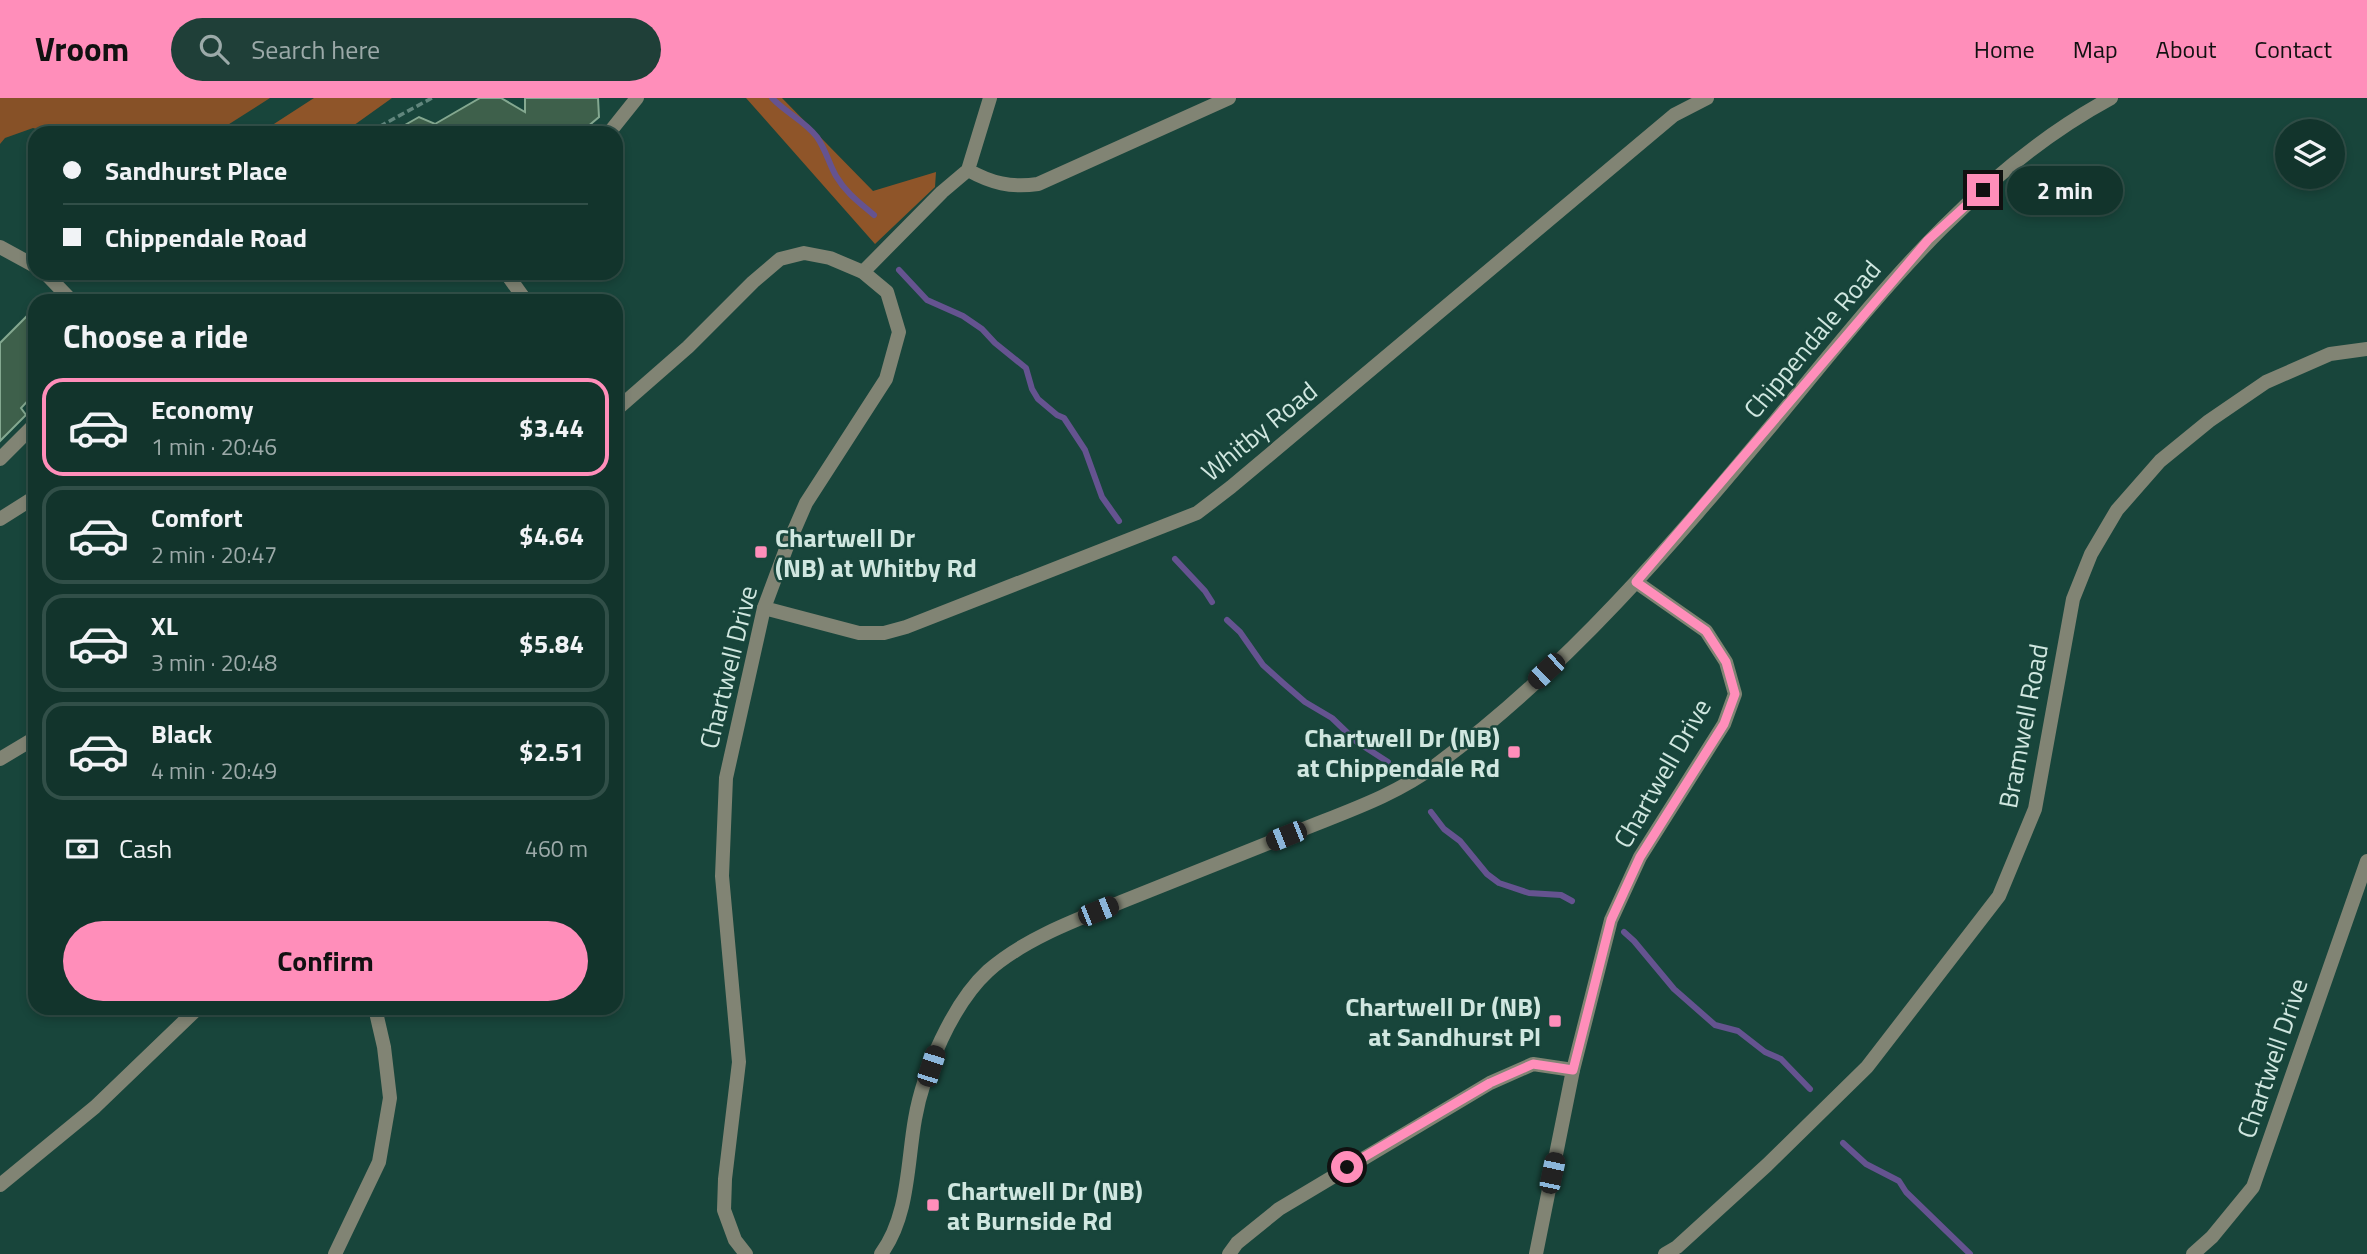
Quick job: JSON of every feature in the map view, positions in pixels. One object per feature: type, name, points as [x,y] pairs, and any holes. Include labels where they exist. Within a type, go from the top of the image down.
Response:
[{"type":"street","points":[[615,126],[637,98]]},
{"type":"street","points":[[863,272],[942,191],[968,170],[990,98]]},
{"type":"street","points":[[968,170],[1002,185],[1038,184],[1229,98]]},
{"type":"street","name":"Whitby Road","points":[[764,608],[859,633],[884,633],[906,627],[1197,513],[1674,115],[1707,98]]},
{"type":"street","name":"Chippendale Road","points":[[1636,582],[1928,240],[2002,173],[2078,116],[2111,98]]},
{"type":"street","points":[[0,247],[28,262]]},
{"type":"street","name":"Chartwell Drive","points":[[623,404],[688,347],[780,259],[804,253],[830,258],[863,272],[887,292],[899,332],[886,379],[806,503],[764,608],[726,778],[722,876],[739,1062],[725,1179],[724,1210],[734,1240],[746,1254]]},
{"type":"street","points":[[52,280],[65,294]]},
{"type":"street","name":"Bramwell Road","points":[[1665,1254],[1677,1247],[1767,1165],[1867,1067],[1999,896],[2035,809],[2073,599],[2091,554],[2117,510],[2160,461],[2208,421],[2266,382],[2330,354],[2367,349]]},
{"type":"street","points":[[0,459],[28,431]]},
{"type":"street","points":[[0,519],[28,501]]},
{"type":"street","points":[[881,1254],[890,1242],[900,1218],[916,1113],[939,1043],[965,998],[989,971],[1026,946],[1075,920],[1380,798],[1434,766],[1512,702],[1636,582]]},
{"type":"street","name":"Chartwell Drive","points":[[1539,1253],[1573,1070],[1611,920],[1640,857],[1724,724],[1735,694],[1726,662],[1706,631],[1636,582]]},
{"type":"street","points":[[2,753],[28,741]]},
{"type":"street","name":"Chartwell Drive","points":[[2193,1254],[2212,1237],[2253,1187],[2367,860]]},
{"type":"street","points":[[0,1185],[94,1107],[191,1015]]},
{"type":"street","points":[[335,1254],[379,1162],[390,1098],[384,1047],[377,1015]]},
{"type":"street","points":[[1229,1254],[1237,1243],[1279,1209],[1490,1083],[1533,1064],[1573,1070]]},
{"type":"path","points":[[380,126],[432,98]]},
{"type":"shaded area","points":[[0,98],[270,98],[226,126],[28,126],[28,130],[5,138],[0,144]]},
{"type":"shaded area","points":[[314,98],[392,98],[353,126],[271,126]]},
{"type":"shaded area","points":[[746,98],[782,98],[873,191],[936,172],[935,187],[875,244]]},
{"type":"building","points":[[480,98],[501,98],[525,112],[525,98],[598,98],[599,117],[588,126],[403,126],[419,117],[435,124]]},
{"type":"building","points":[[28,315],[28,400],[21,408],[26,415],[0,441],[0,343]]},
{"type":"waterway","points":[[772,98],[812,131],[840,182],[874,215]]},
{"type":"waterway","points":[[899,270],[927,300],[963,316],[982,329],[1026,368],[1038,399],[1064,418],[1085,450],[1102,497],[1119,521]]},
{"type":"waterway","points":[[1175,559],[1212,602]]},
{"type":"waterway","points":[[1227,620],[1240,632],[1263,665],[1283,683],[1305,702],[1332,718],[1357,742],[1388,762]]},
{"type":"waterway","points":[[1431,812],[1487,874],[1499,883],[1529,893],[1561,895],[1572,901]]},
{"type":"waterway","points":[[1624,932],[1674,989],[1715,1025],[1738,1031],[1765,1052],[1781,1059],[1810,1089]]},
{"type":"waterway","points":[[1843,1143],[1866,1164],[1899,1181],[1906,1192],[1970,1254]]},
{"type":"place","name":"Chartwell Dr (NB) at Whitby Rd","points":[[761,552]]},
{"type":"place","name":"Chartwell Dr (NB) at Chippendale Rd","points":[[1514,752]]},
{"type":"place","name":"Chartwell Dr (NB) at Sandhurst Pl","points":[[1555,1021]]},
{"type":"place","name":"Chartwell Dr (NB) at Burnside Rd","points":[[933,1205]]},
{"type":"route","points":[[1347,1167],[1490,1083],[1533,1064],[1573,1070],[1611,920],[1640,857],[1724,724],[1735,694],[1726,662],[1706,631],[1636,582],[1928,240],[1983,190]]}]
